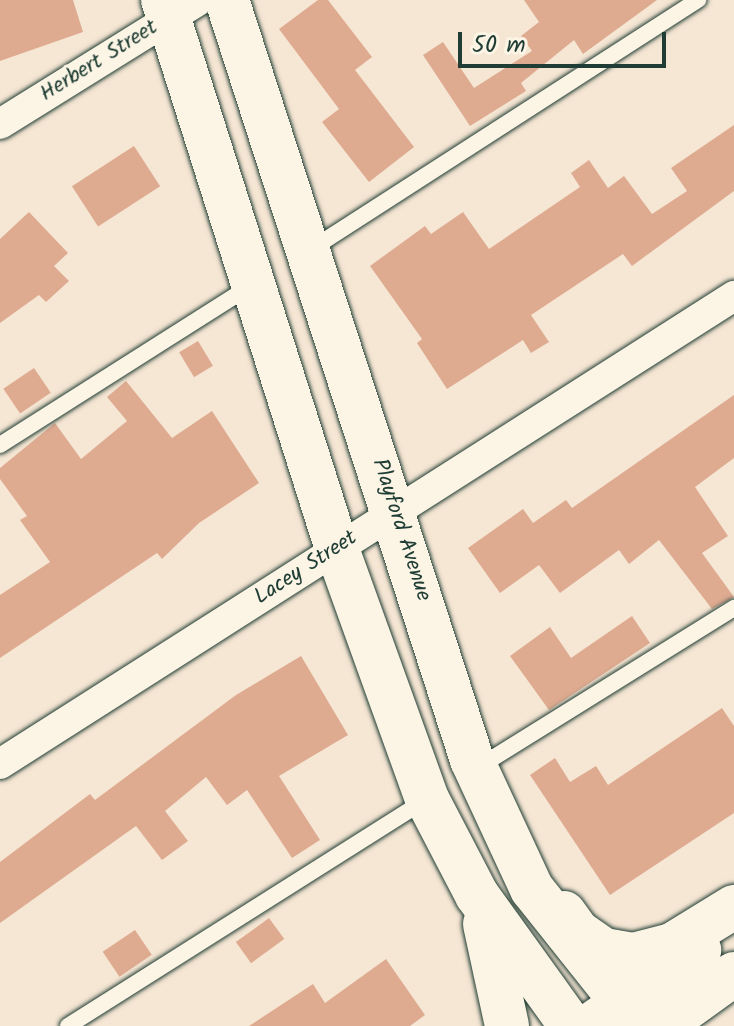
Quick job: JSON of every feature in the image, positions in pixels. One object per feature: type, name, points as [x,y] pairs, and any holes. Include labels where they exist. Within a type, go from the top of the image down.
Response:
[{"type":"main road","name":"Playford Avenue","points":[[227,0],[482,781],[532,889],[616,1018]]},
{"type":"main road","points":[[177,6],[254,285],[337,549],[427,799],[477,895],[571,1026]]},
{"type":"main road","points":[[482,781],[578,932],[604,950],[633,955],[672,945],[734,907]]},
{"type":"main road","points":[[477,895],[507,1026]]},
{"type":"main road","points":[[616,1018],[734,926]]},
{"type":"main road","points":[[662,1026],[734,974]]},
{"type":"street","name":"Herbert Street","points":[[0,124],[177,6]]},
{"type":"street","name":"Lacey Street","points":[[0,764],[734,296]]},
{"type":"lane","points":[[310,250],[698,0]]},
{"type":"lane","points":[[0,445],[254,285]]},
{"type":"lane","points":[[482,781],[734,608]]},
{"type":"lane","points":[[68,1026],[427,799]]},
{"type":"building","points":[[0,0],[73,0],[83,32],[0,61]]},
{"type":"building","points":[[318,0],[328,0],[372,57],[355,70],[414,147],[369,182],[322,122],[339,109],[279,29]]},
{"type":"building","points":[[524,0],[657,0],[583,54],[574,40],[521,83],[526,91],[470,126],[423,55],[443,42],[474,88],[532,51],[521,36],[539,22]]},
{"type":"building","points":[[734,125],[734,191],[632,266],[623,254],[531,315],[549,342],[531,353],[523,340],[447,389],[417,343],[422,339],[370,266],[425,226],[431,234],[463,212],[489,249],[580,187],[571,173],[589,160],[608,188],[624,176],[652,214],[687,191],[671,168]]},
{"type":"building","points":[[134,146],[160,186],[98,227],[72,186]]},
{"type":"building","points":[[29,212],[68,253],[54,266],[69,281],[46,302],[39,295],[0,323],[0,239]]},
{"type":"building","points":[[198,341],[213,366],[194,377],[179,352]]},
{"type":"building","points":[[34,368],[51,393],[20,414],[3,389]]},
{"type":"building","points":[[126,381],[172,438],[212,411],[259,483],[199,523],[162,559],[157,553],[0,658],[0,595],[50,562],[20,520],[27,516],[0,479],[0,468],[55,423],[81,459],[127,421],[107,397]]},
{"type":"building","points":[[734,395],[734,458],[695,487],[728,536],[702,553],[734,597],[712,609],[659,540],[629,564],[619,550],[560,593],[539,565],[500,593],[468,548],[523,509],[533,523],[566,500],[572,508]]},
{"type":"building","points":[[632,616],[650,643],[549,710],[510,656],[550,627],[571,658]]},
{"type":"building","points":[[301,656],[348,735],[279,776],[320,840],[292,858],[247,790],[227,805],[206,777],[165,811],[188,841],[162,860],[136,826],[0,923],[0,862],[90,794],[95,800],[236,695]]},
{"type":"building","points":[[722,708],[734,726],[734,813],[610,895],[530,775],[555,758],[570,782],[596,766],[608,785]]},
{"type":"building","points":[[269,918],[284,939],[251,963],[236,942]]},
{"type":"building","points":[[135,930],[152,955],[119,977],[103,952]]},
{"type":"building","points":[[386,959],[425,1015],[410,1026],[249,1026],[313,984],[325,1003]]}]
